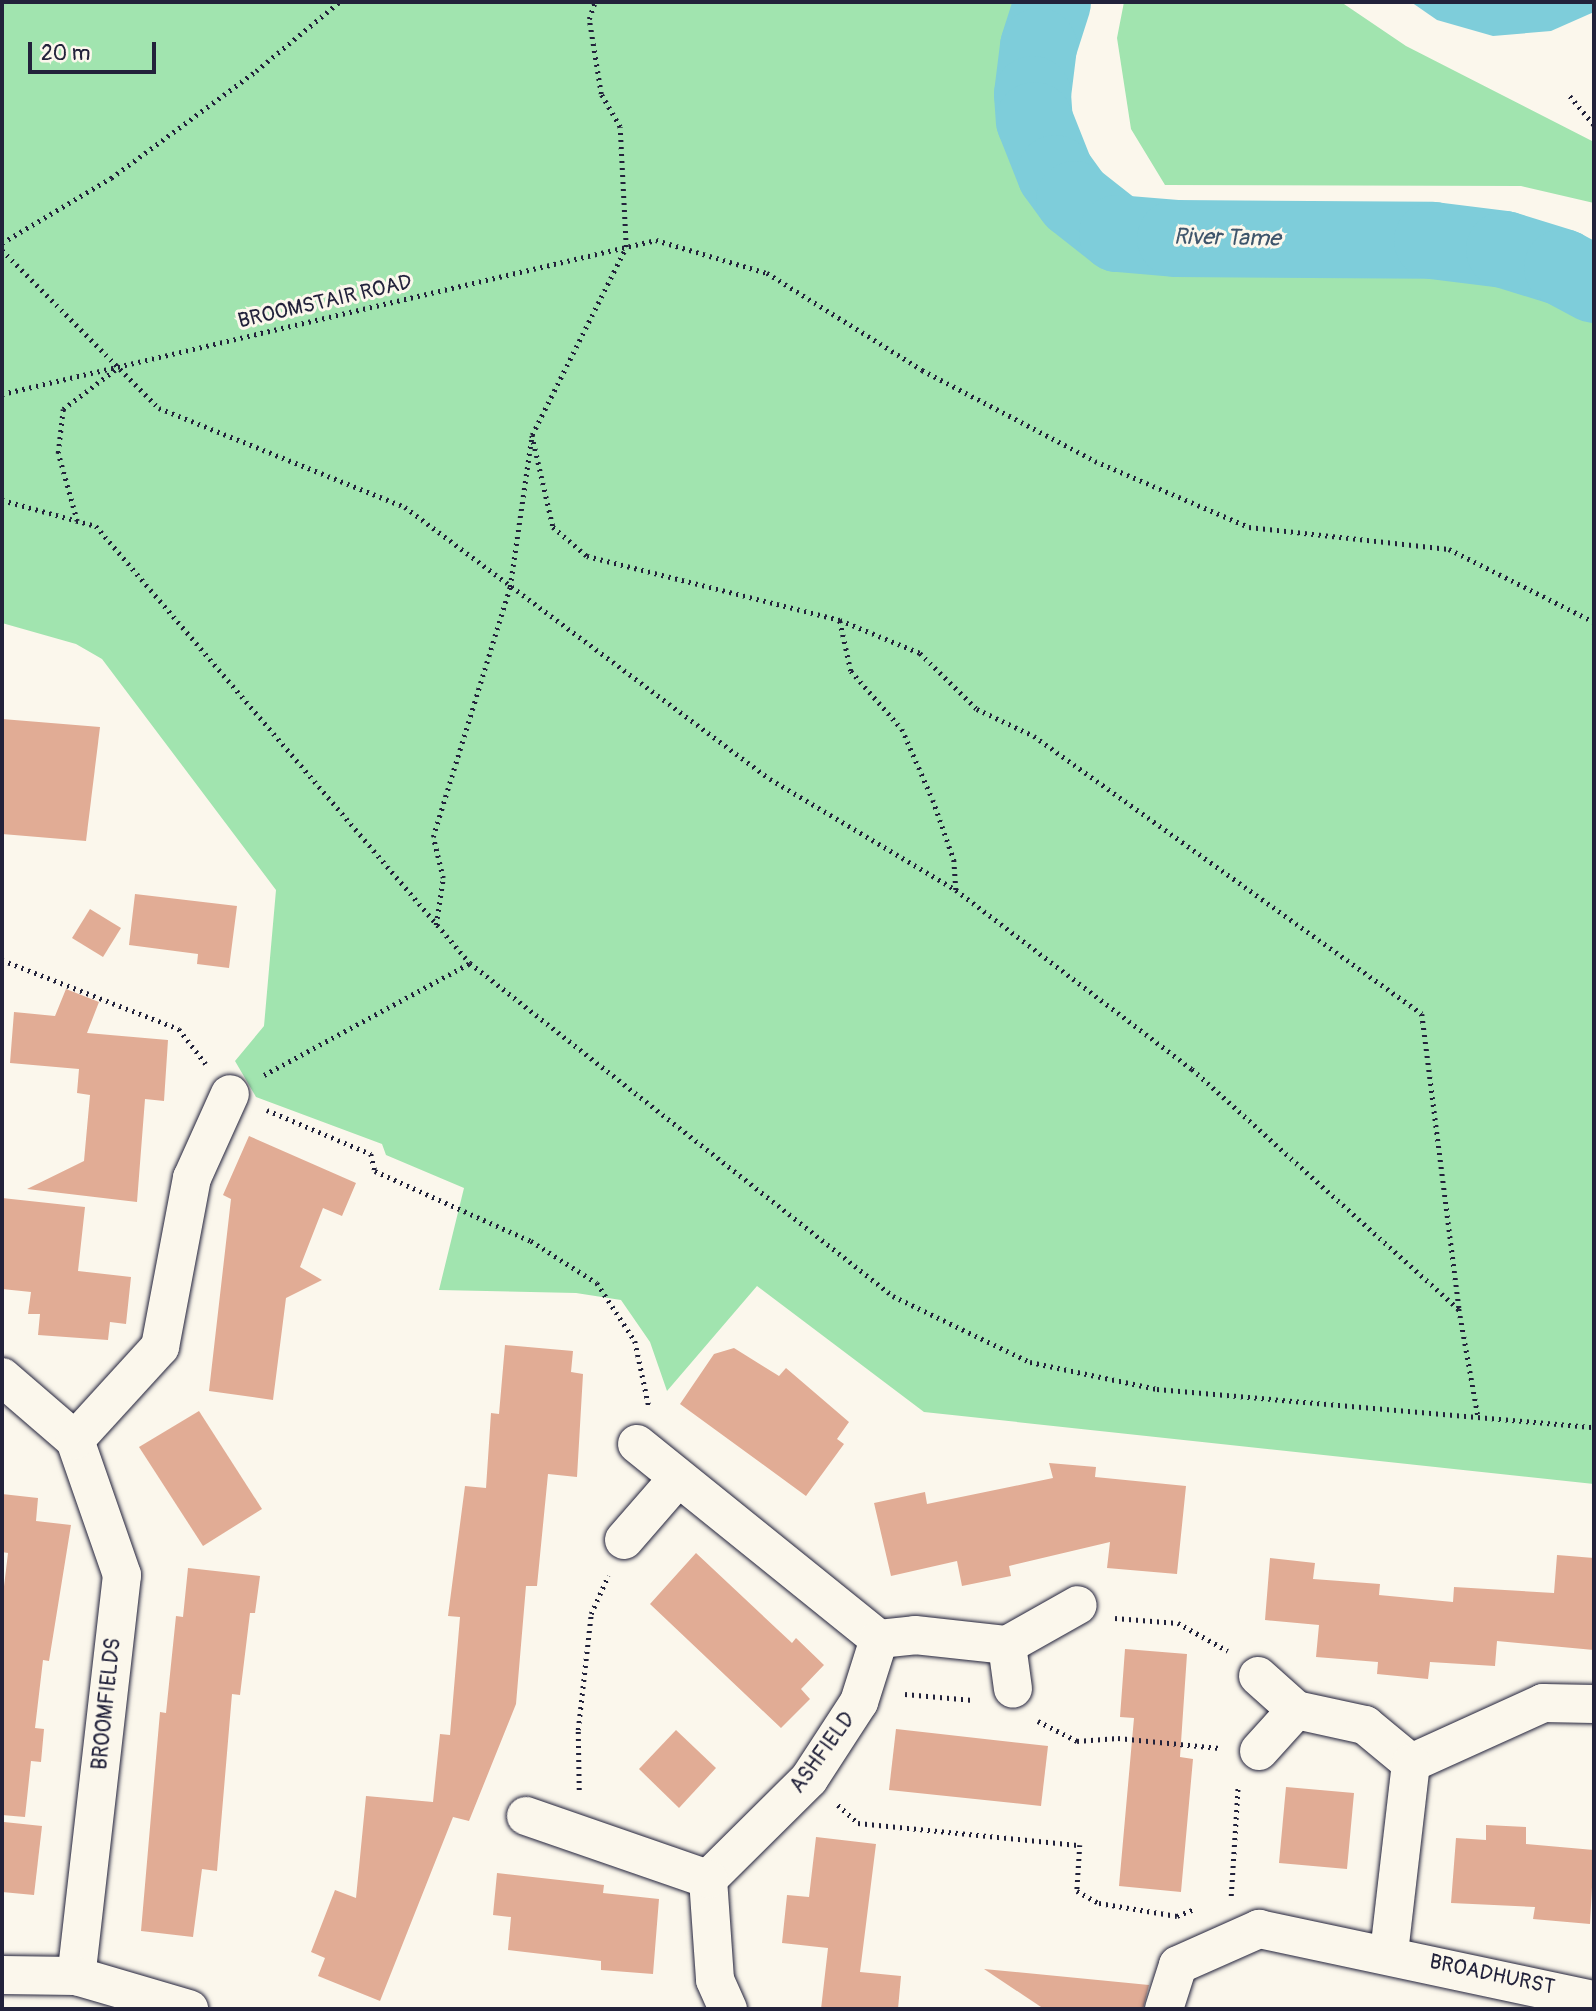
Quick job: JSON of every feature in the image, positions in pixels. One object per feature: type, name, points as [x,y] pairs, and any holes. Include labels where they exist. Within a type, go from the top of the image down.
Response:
[{"type":"street","points":[[2,1377],[75,1440],[160,1347],[192,1178],[230,1094]]},
{"type":"street","name":"BROOMFIELDS","points":[[75,1440],[122,1576],[76,1976]]},
{"type":"street","points":[[637,1444],[677,1479],[879,1639],[915,1634],[1007,1645],[1078,1605]]},
{"type":"street","points":[[624,1540],[677,1479]]},
{"type":"street","name":"ASHFIELD","points":[[708,1879],[809,1779],[865,1690],[879,1639]]},
{"type":"street","points":[[1007,1645],[1013,1697]]},
{"type":"street","points":[[1258,1676],[1296,1710],[1365,1725],[1412,1763]]},
{"type":"street","points":[[1412,1763],[1543,1703],[1594,1704]]},
{"type":"street","points":[[1259,1751],[1296,1710]]},
{"type":"street","points":[[1389,1953],[1412,1763]]},
{"type":"street","points":[[526,1816],[708,1879],[715,1980],[728,2009]]},
{"type":"street","name":"BROADHURST","points":[[1164,2009],[1178,1965],[1259,1929],[1389,1953],[1594,2000]]},
{"type":"street","points":[[2,1975],[76,1976],[189,2009]]},
{"type":"path","points":[[2,243],[111,178],[256,71],[340,2]]},
{"type":"path","points":[[436,926],[443,878],[433,837],[510,587],[532,435],[626,247],[620,127],[601,94],[589,19],[595,2]]},
{"type":"path","points":[[1570,96],[1594,125]]},
{"type":"path","name":"BROOMSTAIR ROAD","points":[[2,394],[656,240],[767,273],[971,396],[1095,461],[1249,527],[1448,549],[1594,622]]},
{"type":"path","points":[[2,250],[159,408],[405,507],[770,779],[956,890],[1192,1069],[1459,1308]]},
{"type":"path","points":[[78,521],[58,453],[63,409],[119,366]]},
{"type":"path","points":[[532,435],[553,527],[587,556],[840,620],[920,653],[977,709],[1034,736],[1422,1014],[1459,1308],[1478,1416]]},
{"type":"path","points":[[2,500],[96,526],[436,926],[470,962],[893,1296],[1030,1362],[1157,1389],[1594,1427]]},
{"type":"path","points":[[840,620],[851,671],[902,729],[933,800],[954,860],[956,890]]},
{"type":"path","points":[[2,960],[179,1029],[230,1094],[371,1154],[375,1171],[531,1241],[597,1283],[635,1341],[650,1404],[637,1444]]},
{"type":"path","points":[[230,1094],[470,962]]},
{"type":"path","points":[[581,1835],[578,1730],[591,1615],[624,1540]]},
{"type":"path","points":[[1078,1605],[1103,1617],[1178,1623],[1241,1658],[1258,1676]]},
{"type":"path","points":[[865,1690],[1013,1697],[1052,1731],[1077,1741],[1118,1738],[1259,1751]]},
{"type":"path","points":[[1224,1944],[1231,1895],[1239,1774],[1259,1751]]},
{"type":"path","points":[[809,1779],[858,1823],[1080,1845],[1077,1891],[1099,1903],[1177,1916],[1198,1907]]},
{"type":"path","points":[[1220,1899],[1231,1895]]},
{"type":"green space","points":[[2,2],[1052,2],[1038,46],[1032,94],[1034,120],[1055,173],[1074,199],[1117,232],[1175,238],[1432,240],[1504,249],[1562,267],[1594,284],[1594,1484],[924,1412],[757,1286],[667,1391],[650,1342],[621,1300],[576,1293],[439,1290],[464,1188],[386,1155],[382,1144],[256,1097],[235,1061],[264,1026],[276,890],[102,659],[76,644],[2,623]]},
{"type":"green space","points":[[1124,2],[1341,2],[1406,46],[1594,142],[1594,203],[1521,186],[1165,185],[1131,129],[1117,38]]},
{"type":"water","points":[[1411,2],[1594,2],[1594,12],[1551,31],[1493,36],[1437,20]]},
{"type":"building","points":[[2,719],[100,727],[86,841],[2,834]]},
{"type":"building","points":[[135,894],[237,906],[229,968],[197,964],[198,954],[129,945]]},
{"type":"building","points":[[90,909],[121,928],[103,957],[72,938]]},
{"type":"building","points":[[66,989],[99,1002],[87,1033],[168,1040],[164,1101],[145,1099],[137,1202],[27,1189],[84,1161],[90,1095],[77,1093],[79,1069],[10,1063],[14,1012],[55,1016]]},
{"type":"building","points":[[249,1136],[356,1183],[342,1216],[323,1208],[300,1267],[322,1280],[286,1298],[273,1400],[209,1391],[231,1199],[223,1195]]},
{"type":"building","points":[[2,1198],[85,1207],[78,1271],[131,1277],[126,1324],[110,1322],[108,1340],[38,1335],[40,1314],[28,1314],[31,1292],[2,1289]]},
{"type":"building","points":[[505,1345],[573,1351],[571,1372],[583,1374],[577,1477],[548,1474],[537,1586],[526,1586],[516,1704],[469,1821],[453,1817],[380,2001],[318,1976],[325,1958],[311,1952],[335,1890],[356,1898],[366,1796],[433,1802],[440,1734],[450,1735],[460,1617],[448,1616],[465,1486],[486,1488],[491,1413],[499,1414]]},
{"type":"building","points":[[734,1348],[779,1376],[786,1368],[849,1422],[837,1439],[844,1444],[806,1496],[680,1404],[714,1354]]},
{"type":"building","points":[[199,1411],[262,1509],[203,1546],[139,1447]]},
{"type":"building","points":[[1049,1463],[1096,1467],[1095,1477],[1186,1486],[1177,1574],[1107,1568],[1110,1542],[1009,1566],[1011,1576],[962,1586],[957,1561],[891,1576],[874,1503],[925,1492],[927,1504],[1053,1478]]},
{"type":"building","points":[[2,1494],[38,1498],[36,1521],[71,1525],[49,1661],[43,1660],[35,1728],[44,1729],[41,1762],[31,1761],[25,1817],[2,1815],[2,1603],[8,1553],[2,1552]]},
{"type":"building","points":[[696,1553],[792,1643],[796,1638],[824,1665],[801,1689],[810,1699],[781,1728],[650,1604]]},
{"type":"building","points":[[1557,1555],[1594,1558],[1594,1650],[1497,1641],[1495,1666],[1430,1662],[1428,1679],[1377,1674],[1378,1662],[1316,1657],[1319,1625],[1265,1620],[1270,1558],[1315,1563],[1313,1579],[1380,1584],[1379,1595],[1453,1602],[1454,1587],[1554,1593]]},
{"type":"building","points":[[188,1568],[260,1576],[255,1613],[250,1613],[240,1695],[232,1694],[217,1871],[202,1869],[193,1937],[141,1931],[160,1712],[166,1713],[176,1616],[183,1617]]},
{"type":"building","points":[[1125,1649],[1187,1654],[1180,1757],[1193,1759],[1181,1892],[1119,1886],[1134,1718],[1120,1717]]},
{"type":"building","points":[[896,1729],[1048,1746],[1041,1806],[889,1790]]},
{"type":"building","points":[[676,1730],[716,1768],[679,1808],[639,1769]]},
{"type":"building","points":[[1286,1787],[1354,1793],[1347,1869],[1279,1863]]},
{"type":"building","points":[[4,1822],[42,1826],[34,1895],[2,1892]]},
{"type":"building","points":[[1486,1825],[1526,1827],[1526,1844],[1594,1850],[1590,1924],[1533,1919],[1535,1907],[1451,1903],[1456,1838],[1486,1840]]},
{"type":"building","points":[[816,1837],[876,1844],[860,1972],[901,1976],[898,2009],[821,2009],[828,1948],[782,1943],[787,1895],[809,1897]]},
{"type":"building","points":[[497,1873],[604,1885],[603,1893],[659,1899],[653,1974],[601,1970],[601,1961],[508,1950],[511,1917],[493,1915]]},
{"type":"building","points":[[984,1969],[1149,1985],[1143,2009],[1044,2009]]},
{"type":"waterway","name":"River Tame","points":[[1052,2],[1038,46],[1032,94],[1034,120],[1055,173],[1074,199],[1117,233],[1175,238],[1432,240],[1504,249],[1562,267],[1594,284]]}]
